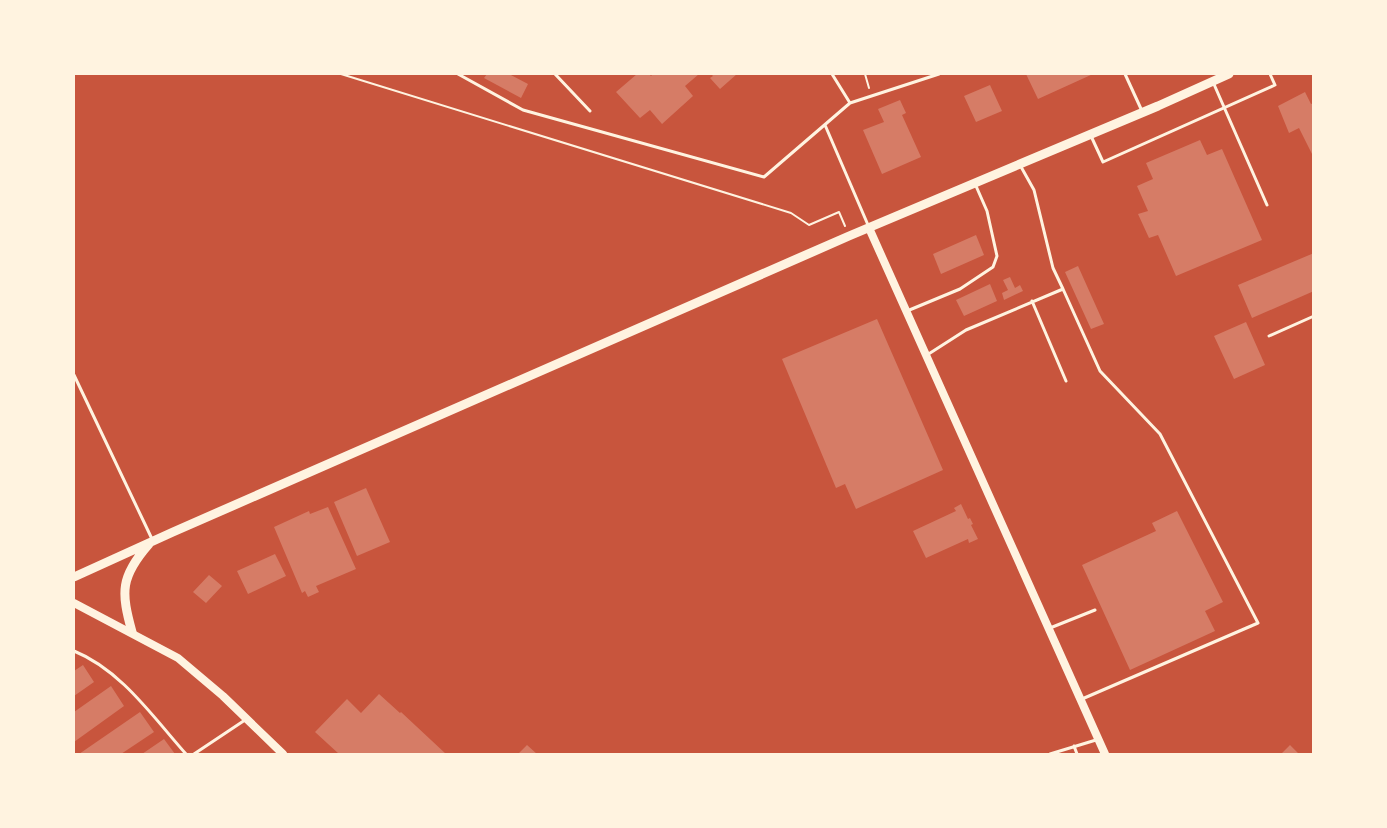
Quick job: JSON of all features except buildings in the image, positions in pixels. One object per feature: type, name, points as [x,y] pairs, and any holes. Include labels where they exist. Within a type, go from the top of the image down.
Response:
[{"type":"main road","points":[[74,577],[153,540],[849,236],[1229,74]]},
{"type":"main road","points":[[132,632],[124,605],[125,584],[130,570],[153,540]]},
{"type":"main road","points":[[74,603],[178,658],[283,754]]},
{"type":"street","points":[[869,228],[1105,754]]},
{"type":"lane","points":[[458,74],[523,110],[764,177],[850,104],[939,74]]},
{"type":"lane","points":[[555,74],[590,111]]},
{"type":"lane","points":[[832,74],[850,104]]},
{"type":"lane","points":[[1125,74],[1143,112]]},
{"type":"lane","points":[[1090,135],[1103,162],[1275,85],[1270,74]]},
{"type":"lane","points":[[1213,81],[1267,205]]},
{"type":"lane","points":[[825,125],[869,228]]},
{"type":"lane","points":[[1020,164],[1034,190],[1053,268],[1100,371],[1160,434],[1258,623],[1080,700]]},
{"type":"lane","points":[[905,312],[960,290],[993,267],[997,256],[987,211],[975,183]]},
{"type":"lane","points":[[925,356],[966,330],[1063,289]]},
{"type":"lane","points":[[1032,301],[1066,381]]},
{"type":"lane","points":[[1269,336],[1314,316]]},
{"type":"lane","points":[[74,375],[153,540]]},
{"type":"lane","points":[[1048,629],[1095,610]]},
{"type":"lane","points":[[74,651],[93,659],[133,693],[186,754]]},
{"type":"lane","points":[[194,754],[247,719]]},
{"type":"lane","points":[[1050,754],[1098,739]]},
{"type":"lane","points":[[1074,747],[1077,754]]},
{"type":"path","points":[[341,74],[791,213],[809,225],[839,212],[849,236]]},
{"type":"path","points":[[865,74],[871,96]]}]
